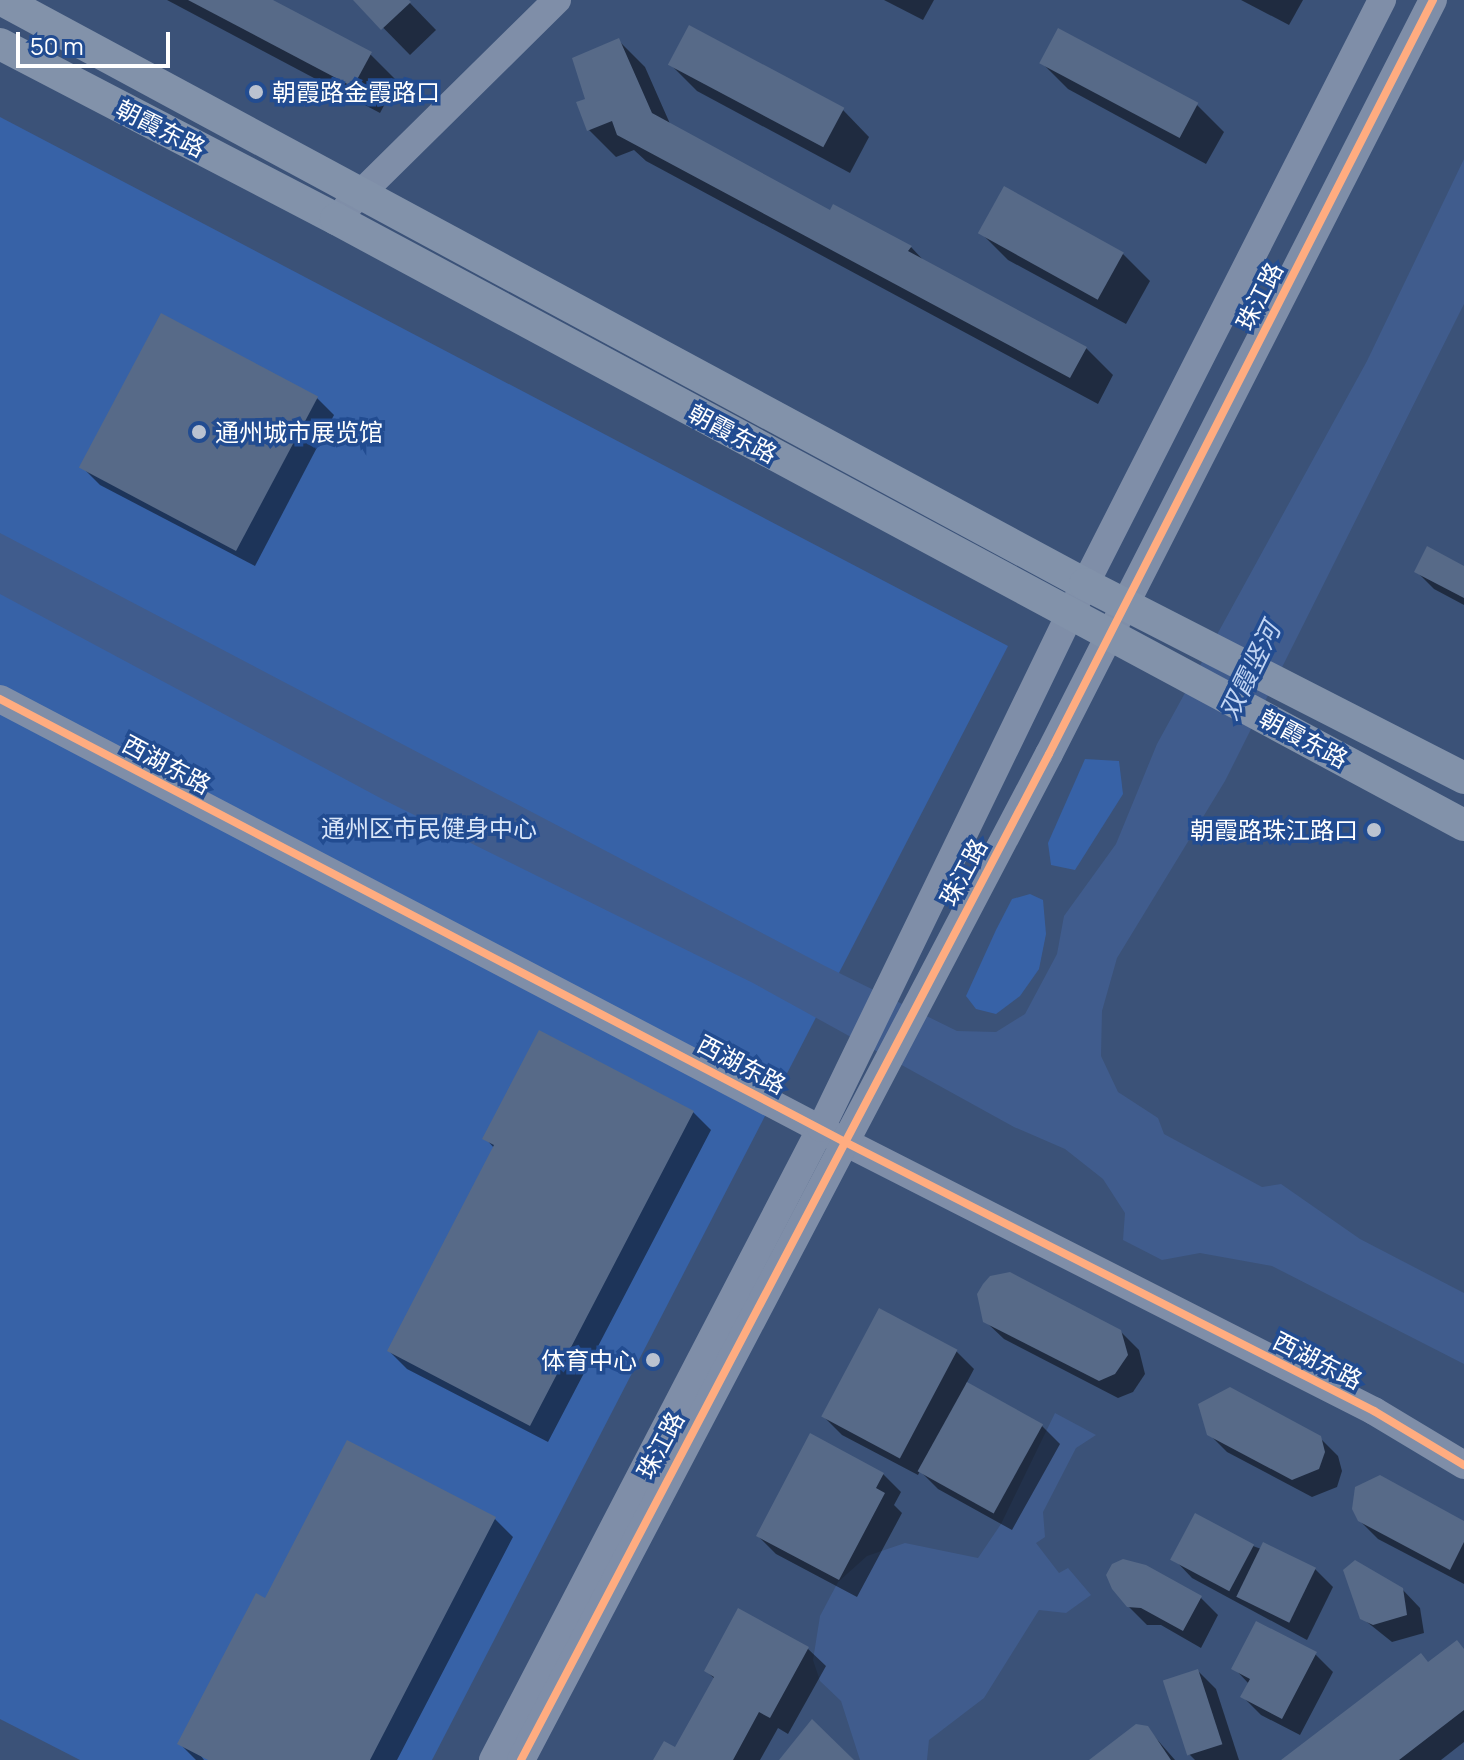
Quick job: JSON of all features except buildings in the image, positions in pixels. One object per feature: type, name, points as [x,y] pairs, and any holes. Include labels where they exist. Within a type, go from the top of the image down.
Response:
[{"type":"main road","name":"朝霞东路","points":[[2,0],[1085,584],[1124,601],[1464,778]]},
{"type":"main road","name":"朝霞东路","points":[[7,51],[336,219],[1464,825]]},
{"type":"street","points":[[336,219],[557,0]]},
{"type":"street","name":"珠江路","points":[[521,1760],[832,1135],[857,1054],[1070,614],[1382,0]]},
{"type":"street","name":"珠江路","points":[[493,1760],[832,1135],[883,1065],[1433,0]]},
{"type":"street","name":"西湖东路","points":[[0,699],[832,1135],[1374,1411],[1464,1465]]},
{"type":"green space","name":"通州区市民健身中心","points":[[0,117],[1008,646],[432,1760],[80,1760],[0,1719]]},
{"type":"green space","points":[[1085,759],[1119,761],[1123,794],[1075,870],[1051,865],[1048,843]]},
{"type":"green space","points":[[1030,894],[1043,900],[1046,934],[1039,969],[1020,996],[996,1014],[976,1009],[966,996],[996,930],[1012,899]]},
{"type":"water","name":"双霞竖河","points":[[1464,159],[1464,304],[1225,781],[1117,958],[1102,1011],[1101,1056],[1118,1092],[1158,1118],[1164,1134],[1262,1187],[1281,1184],[1360,1239],[1464,1293],[1464,1364],[1272,1266],[1200,1253],[1162,1260],[1123,1240],[1125,1213],[1103,1179],[1065,1149],[1014,1127],[753,983],[384,800],[0,594],[0,533],[825,966],[957,1031],[996,1032],[1025,1014],[1057,954],[1064,916],[1116,844],[1157,744],[1367,361]]},
{"type":"water","points":[[1055,1413],[1096,1435],[1076,1448],[1043,1512],[1045,1537],[1036,1543],[1059,1573],[1068,1568],[1091,1595],[1066,1613],[1039,1610],[984,1698],[929,1740],[927,1760],[860,1760],[841,1701],[820,1681],[813,1660],[820,1616],[838,1582],[867,1556],[905,1543],[978,1558],[1001,1524]]},
{"type":"cycle path","points":[[521,1760],[1049,754],[1433,0]]},
{"type":"cycle path","points":[[0,699],[843,1141],[1374,1411],[1464,1465]]},
{"type":"place","name":"朝霞路金霞路口","points":[[256,92]]},
{"type":"place","name":"通州城市展览馆","points":[[199,432]]},
{"type":"place","name":"朝霞路珠江路口","points":[[1374,830]]},
{"type":"place","name":"体育中心","points":[[653,1360]]}]
